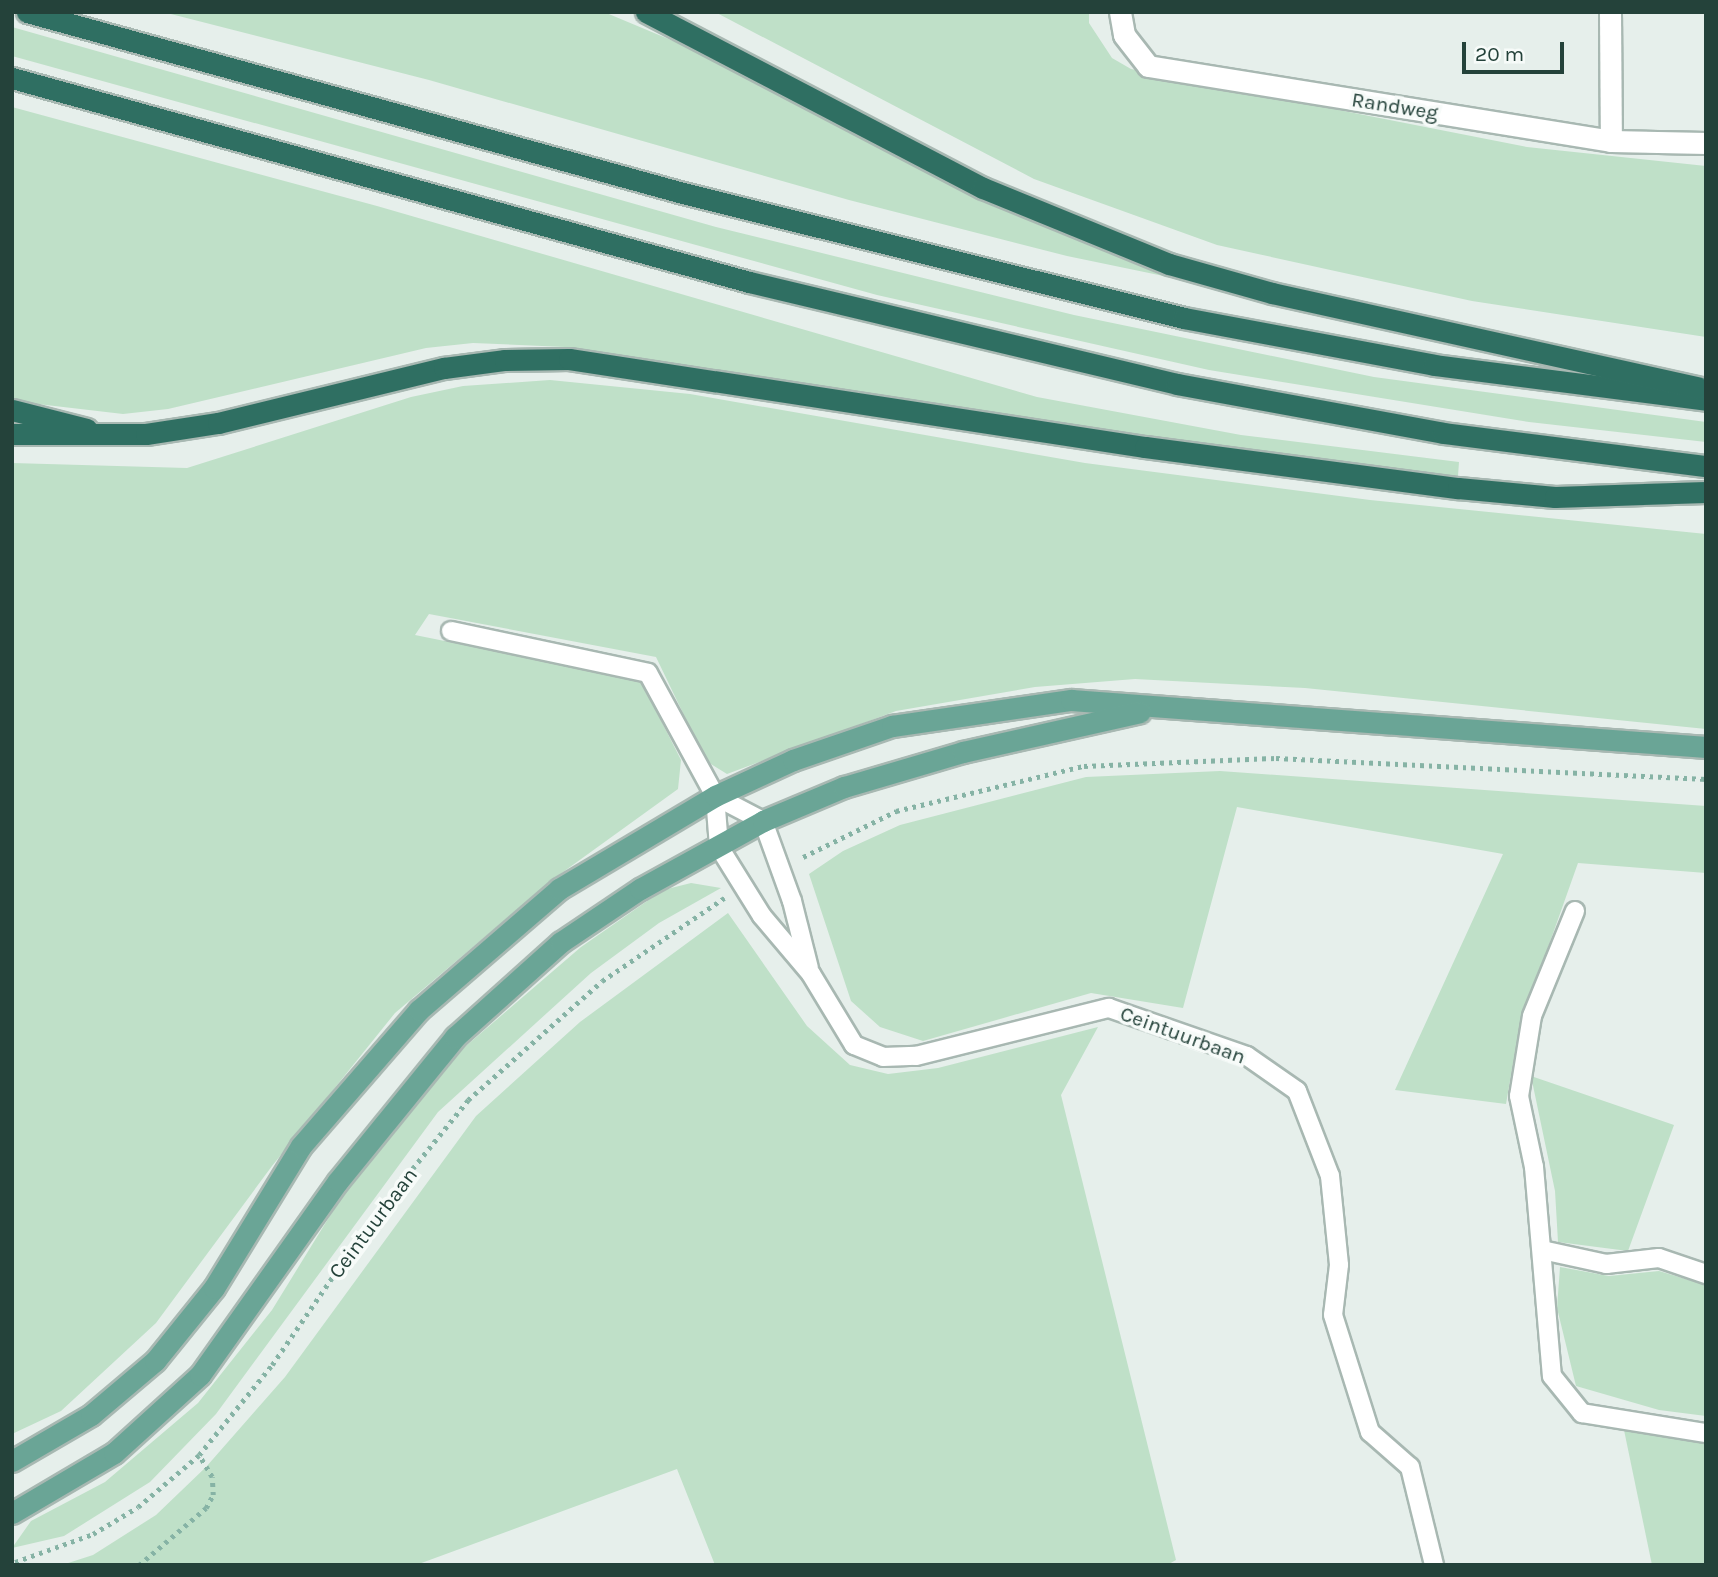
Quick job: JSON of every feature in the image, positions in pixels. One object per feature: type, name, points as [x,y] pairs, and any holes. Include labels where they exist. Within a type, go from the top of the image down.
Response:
[{"type":"highway","points":[[27,12],[679,192],[1171,315],[1434,365],[1706,400]]},
{"type":"highway","points":[[646,12],[983,188],[1170,264],[1272,293],[1706,389]]},
{"type":"highway","points":[[12,78],[749,282],[1177,384],[1443,433],[1706,466]]},
{"type":"highway","points":[[12,434],[146,434],[218,423],[475,363],[569,359],[1145,447],[1458,488],[1555,497],[1706,492]]},
{"type":"highway","points":[[12,410],[109,434]]},
{"type":"main road","points":[[12,1461],[91,1415],[155,1361],[214,1288],[301,1146],[419,1010],[559,889],[715,796],[793,760],[892,726],[1071,700],[1151,709],[1706,747]]},
{"type":"main road","points":[[12,1513],[114,1453],[200,1375],[338,1181],[455,1037],[561,942],[640,889],[763,821],[844,787],[963,752],[1151,709]]},
{"type":"street","name":"Randweg","points":[[1120,12],[1124,35],[1149,66],[1611,141],[1706,143]]},
{"type":"street","points":[[1610,12],[1611,141]]},
{"type":"lane","points":[[451,631],[648,673],[715,796],[763,821]]},
{"type":"lane","name":"Ceintuurbaan","points":[[715,796],[719,847],[743,887],[811,974],[854,1045],[883,1057],[916,1056],[1109,1008],[1143,1016],[1247,1056],[1297,1091],[1330,1176],[1339,1265],[1333,1315],[1370,1432],[1410,1467],[1434,1565]]},
{"type":"lane","name":"Ceintuurbaan","points":[[763,821],[811,974]]},
{"type":"lane","points":[[1574,911],[1532,1016],[1518,1096],[1534,1167],[1552,1376],[1582,1413],[1706,1433]]},
{"type":"lane","points":[[1542,1250],[1606,1264],[1659,1258],[1706,1274]]},
{"type":"path","points":[[779,869],[896,811],[1084,766],[1276,758],[1706,779]]},
{"type":"path","name":"Ceintuurbaan","points":[[15,1562],[93,1534],[138,1507],[199,1455],[272,1365],[375,1215],[468,1100],[602,981],[661,937],[743,887]]},
{"type":"path","points":[[139,1565],[187,1528],[213,1495],[212,1477],[199,1455]]},
{"type":"green space","points":[[163,12],[604,12],[690,48],[988,202],[1078,240],[1207,285],[1067,256],[849,200],[429,80]]},
{"type":"green space","points":[[715,12],[1089,12],[1089,23],[1112,58],[1131,69],[1527,147],[1706,166],[1706,337],[1472,301],[1217,245],[1034,179]]},
{"type":"green space","points":[[12,27],[716,227],[1074,315],[1374,377],[1706,422],[1706,442],[1529,422],[1209,370],[877,295],[12,56]]},
{"type":"green space","points":[[12,107],[377,206],[1037,397],[1241,435],[1459,462],[1458,476],[1189,443],[565,347],[473,343],[426,348],[168,409],[123,414],[12,401]]},
{"type":"green space","points":[[550,380],[690,394],[1085,463],[1370,500],[1706,534],[1706,729],[1305,688],[1135,679],[1035,687],[896,711],[727,774],[706,761],[656,657],[429,614],[415,635],[641,681],[681,760],[678,789],[552,880],[395,1013],[272,1166],[156,1323],[61,1411],[12,1434],[12,463],[187,468],[411,397],[463,386]]},
{"type":"green space","points":[[1220,771],[1706,806],[1706,873],[1578,863],[1519,1029],[1506,1104],[1395,1090],[1503,854],[1237,807],[1183,1008],[1091,993],[923,1041],[880,1027],[851,1001],[809,874],[843,851],[900,825],[1086,777]]},
{"type":"green space","points":[[691,883],[721,888],[659,923],[591,973],[438,1112],[216,1414],[150,1482],[64,1536],[12,1548],[31,1521],[105,1482],[198,1403],[272,1310],[347,1188],[452,1058],[581,947],[663,890]]},
{"type":"green space","points":[[728,913],[807,1026],[850,1065],[888,1074],[938,1068],[1098,1027],[1061,1095],[1176,1560],[1167,1565],[715,1565],[677,1469],[416,1565],[62,1565],[93,1555],[156,1515],[206,1467],[285,1377],[476,1116],[580,1022]]},
{"type":"green space","points":[[1531,1076],[1674,1125],[1628,1251],[1558,1242],[1555,1191]]},
{"type":"green space","points":[[1560,1267],[1609,1276],[1659,1271],[1706,1285],[1706,1416],[1659,1410],[1576,1386],[1557,1308]]},
{"type":"green space","points":[[1624,1430],[1706,1442],[1706,1565],[1652,1565]]}]
